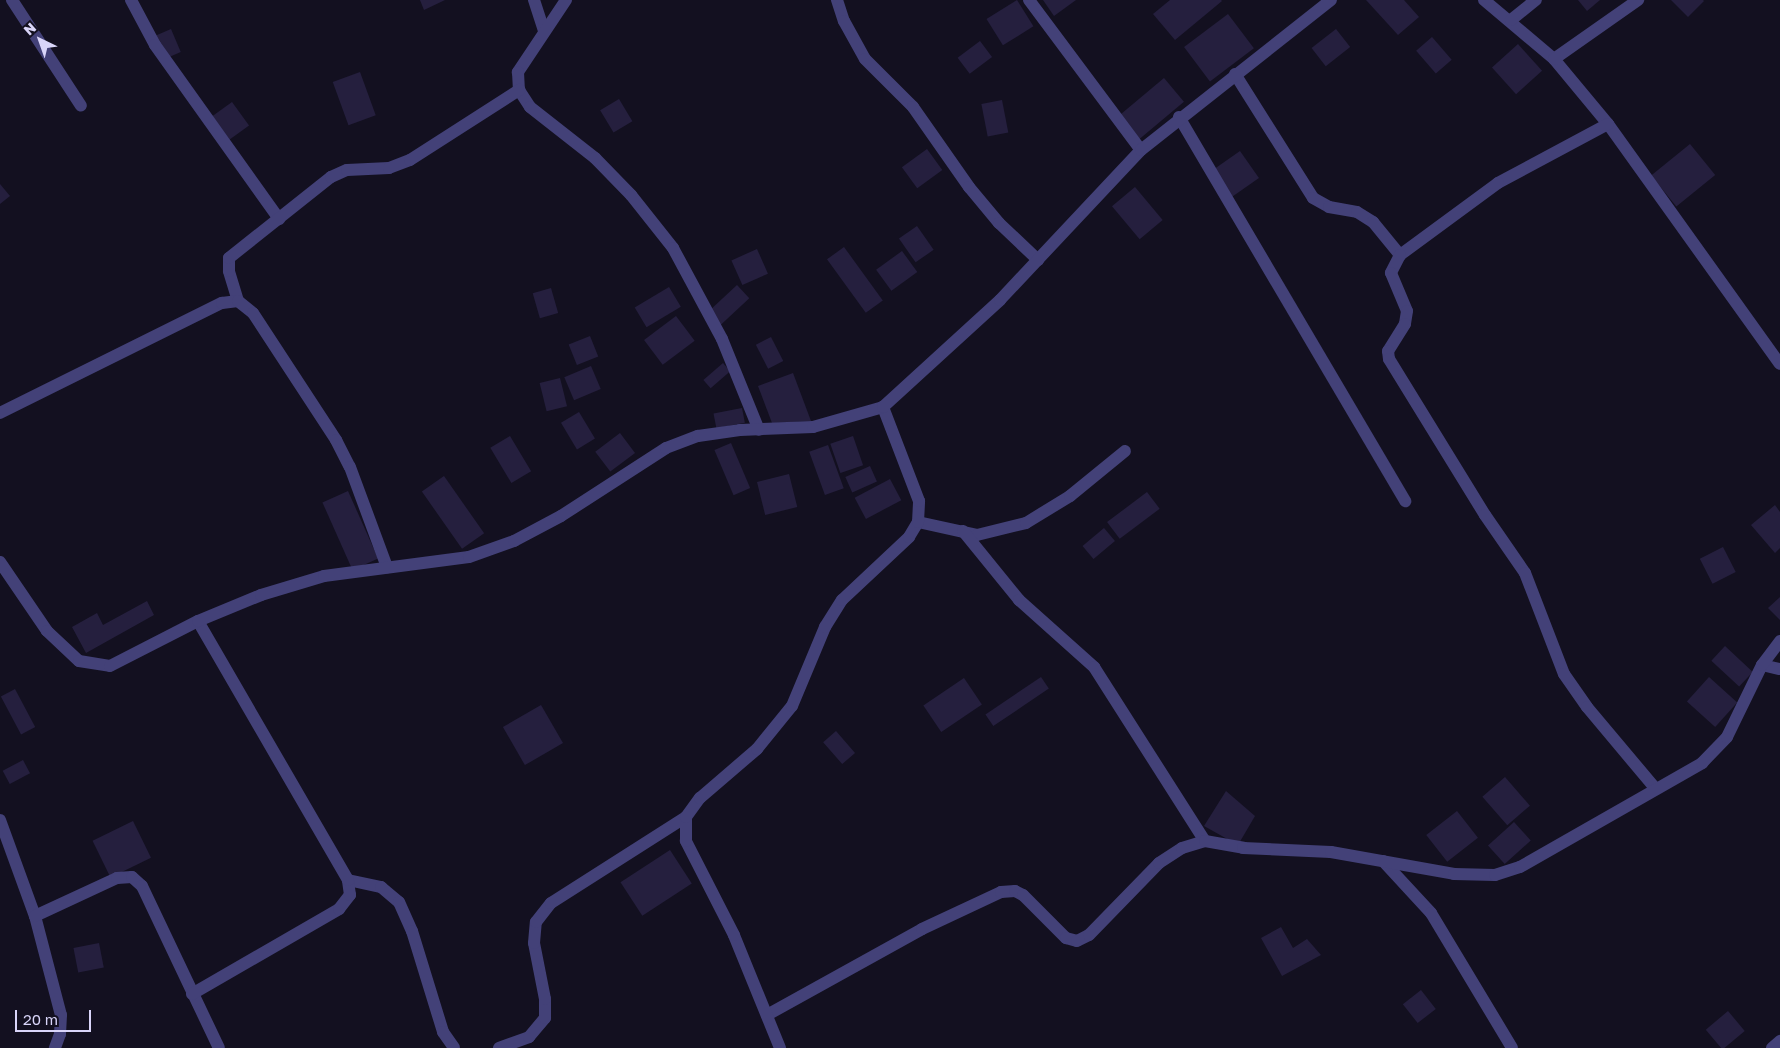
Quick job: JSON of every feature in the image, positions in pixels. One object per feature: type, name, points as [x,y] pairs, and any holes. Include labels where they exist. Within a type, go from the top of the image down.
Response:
[{"type":"street","points":[[12,0],[80,106]]},
{"type":"street","points":[[131,0],[155,45],[278,219]]},
{"type":"street","points":[[534,0],[544,31]]},
{"type":"street","points":[[566,0],[518,72],[519,90],[530,107],[595,158],[631,195],[673,248],[722,339],[759,430]]},
{"type":"street","points":[[837,0],[844,21],[866,59],[913,107],[969,187],[999,223],[1038,260]]},
{"type":"street","points":[[1029,0],[1140,150]]},
{"type":"street","points":[[0,562],[46,631],[79,662],[110,666],[198,621],[260,594],[324,576],[470,557],[514,541],[561,516],[666,448],[698,436],[812,427],[883,406],[1000,300],[1140,150],[1331,0]]},
{"type":"street","points":[[1484,0],[1511,20],[1554,60],[1608,124],[1780,364]]},
{"type":"street","points":[[1511,20],[1536,0]]},
{"type":"street","points":[[1554,60],[1638,0]]},
{"type":"street","points":[[1235,74],[1313,198],[1329,207],[1357,212],[1373,222],[1400,256]]},
{"type":"street","points":[[386,567],[350,467],[336,440],[253,313],[238,301],[229,272],[229,258],[331,177],[347,170],[390,168],[410,160],[519,90]]},
{"type":"street","points":[[1179,118],[1405,501]]},
{"type":"street","points":[[1608,124],[1498,183],[1400,256],[1391,273],[1407,311],[1405,324],[1388,351],[1389,359],[1485,515],[1525,573],[1564,674],[1586,707],[1655,788]]},
{"type":"street","points":[[0,413],[222,303],[238,301]]},
{"type":"street","points":[[499,1048],[529,1037],[545,1018],[545,998],[534,944],[536,922],[551,903],[686,817],[700,798],[758,749],[792,706],[825,627],[842,600],[909,537],[918,522],[919,501],[883,406]]},
{"type":"street","points":[[918,522],[977,535],[999,532],[1026,523],[1070,496],[1125,451]]},
{"type":"street","points":[[963,531],[1019,600],[1094,667],[1205,841]]},
{"type":"street","points":[[192,994],[340,909],[350,895],[348,880],[198,621]]},
{"type":"street","points":[[767,1015],[922,929],[1002,892],[1015,891],[1023,894],[1066,938],[1077,941],[1089,935],[1159,863],[1182,848],[1205,841],[1243,848],[1331,852],[1454,874],[1495,875],[1520,866],[1702,763],[1727,737],[1762,665],[1780,641]]},
{"type":"street","points":[[1762,665],[1780,669]]},
{"type":"street","points":[[686,817],[686,841],[734,936],[780,1048]]},
{"type":"street","points":[[0,820],[35,916],[61,1015],[60,1034],[55,1048]]},
{"type":"street","points":[[1383,861],[1431,913],[1512,1048]]},
{"type":"street","points":[[35,916],[117,878],[132,877],[142,886],[219,1048]]},
{"type":"street","points":[[348,880],[381,887],[400,902],[412,931],[443,1032],[454,1048]]},
{"type":"street","points":[[1772,1048],[1780,1041]]},
{"type":"building","points":[[420,0],[445,0],[424,10]]},
{"type":"building","points":[[1017,0],[1033,26],[1003,45],[986,19]]},
{"type":"building","points":[[1043,0],[1076,0],[1054,16]]},
{"type":"building","points":[[1170,0],[1222,1],[1175,40],[1153,14]]},
{"type":"building","points":[[1366,0],[1404,0],[1419,17],[1398,35]]},
{"type":"building","points":[[1578,0],[1600,0],[1587,11]]},
{"type":"building","points":[[1671,0],[1703,0],[1704,1],[1688,17]]},
{"type":"building","points":[[1228,14],[1254,48],[1210,81],[1184,47]]},
{"type":"building","points":[[171,29],[181,52],[165,59],[155,36]]},
{"type":"building","points":[[1336,29],[1350,47],[1326,66],[1312,48]]},
{"type":"building","points":[[1432,37],[1452,60],[1436,73],[1416,51]]},
{"type":"building","points":[[980,41],[992,57],[970,74],[958,58]]},
{"type":"building","points":[[1518,44],[1542,71],[1516,94],[1492,67]]},
{"type":"building","points":[[360,72],[376,115],[348,125],[333,82]]},
{"type":"building","points":[[1164,78],[1184,102],[1139,139],[1120,115]]},
{"type":"building","points":[[619,99],[632,121],[614,133],[600,110]]},
{"type":"building","points":[[1002,100],[1008,132],[988,136],[981,104]]},
{"type":"building","points":[[232,102],[249,125],[230,140],[213,116]]},
{"type":"building","points":[[1690,144],[1715,175],[1676,207],[1651,175]]},
{"type":"building","points":[[927,149],[942,170],[917,188],[902,167]]},
{"type":"building","points":[[1240,151],[1259,178],[1231,198],[1212,171]]},
{"type":"building","points":[[0,184],[10,196],[0,204]]},
{"type":"building","points":[[1135,187],[1163,220],[1140,239],[1112,206]]},
{"type":"building","points":[[917,226],[934,250],[916,262],[899,239]]},
{"type":"building","points":[[844,247],[883,300],[866,313],[827,259]]},
{"type":"building","points":[[757,249],[768,274],[742,285],[731,260]]},
{"type":"building","points":[[902,251],[917,272],[891,291],[876,270]]},
{"type":"building","points":[[737,285],[749,298],[720,325],[708,312]]},
{"type":"building","points":[[669,287],[681,307],[647,327],[635,308]]},
{"type":"building","points":[[551,288],[558,313],[540,318],[533,293]]},
{"type":"building","points":[[676,316],[695,341],[663,365],[644,340]]},
{"type":"building","points":[[590,336],[598,356],[577,365],[569,345]]},
{"type":"building","points":[[771,337],[783,361],[768,369],[756,345]]},
{"type":"building","points":[[723,363],[730,371],[711,388],[703,380]]},
{"type":"building","points":[[591,366],[601,389],[574,400],[564,377]]},
{"type":"building","points":[[793,373],[811,421],[772,423],[758,386]]},
{"type":"building","points":[[560,378],[567,406],[547,411],[540,383]]},
{"type":"building","points":[[742,408],[745,423],[716,428],[714,414]]},
{"type":"building","points":[[579,412],[595,439],[577,449],[561,423]]},
{"type":"building","points":[[620,433],[635,453],[610,472],[595,452]]},
{"type":"building","points":[[510,436],[531,471],[511,483],[490,448]]},
{"type":"building","points":[[853,436],[863,465],[840,473],[830,444]]},
{"type":"building","points":[[731,443],[750,488],[734,495],[714,450]]},
{"type":"building","points":[[828,445],[844,488],[825,495],[809,452]]},
{"type":"building","points":[[870,466],[877,482],[852,493],[845,477]]},
{"type":"building","points":[[789,474],[797,507],[765,515],[757,482]]},
{"type":"building","points":[[444,476],[484,533],[462,549],[422,491]]},
{"type":"building","points":[[890,479],[901,500],[866,519],[855,498]]},
{"type":"building","points":[[348,491],[378,559],[353,570],[322,502]]},
{"type":"building","points":[[1147,492],[1160,509],[1120,539],[1107,522]]},
{"type":"building","points":[[1775,505],[1780,512],[1780,548],[1775,553],[1751,525]]},
{"type":"building","points":[[1104,528],[1115,541],[1093,559],[1083,546]]},
{"type":"building","points":[[1723,547],[1736,572],[1713,584],[1700,559]]},
{"type":"building","points":[[1780,597],[1780,620],[1768,608]]},
{"type":"building","points":[[147,601],[154,615],[86,653],[72,627],[97,613],[103,625]]},
{"type":"building","points":[[1725,646],[1753,672],[1739,687],[1711,661]]},
{"type":"building","points":[[1041,677],[1049,689],[993,726],[985,714]]},
{"type":"building","points":[[1709,677],[1737,702],[1715,727],[1687,702]]},
{"type":"building","points":[[964,678],[982,705],[941,732],[923,705]]},
{"type":"building","points":[[15,689],[35,727],[21,734],[1,697]]},
{"type":"building","points":[[541,705],[563,743],[525,765],[503,727]]},
{"type":"building","points":[[836,731],[855,753],[842,764],[823,742]]},
{"type":"building","points":[[23,760],[30,773],[10,784],[3,771]]},
{"type":"building","points":[[1505,777],[1530,806],[1507,825],[1482,797]]},
{"type":"building","points":[[1226,791],[1255,816],[1238,845],[1204,826]]},
{"type":"building","points":[[1457,811],[1478,838],[1447,862],[1426,835]]},
{"type":"building","points":[[133,821],[151,858],[111,878],[93,841]]},
{"type":"building","points":[[1514,822],[1531,841],[1505,864],[1488,845]]},
{"type":"building","points":[[670,850],[692,884],[642,916],[621,882]]},
{"type":"building","points":[[1281,927],[1293,948],[1307,939],[1321,955],[1282,976],[1261,938]]},
{"type":"building","points":[[99,943],[104,968],[78,973],[73,948]]},
{"type":"building","points":[[1421,990],[1436,1009],[1418,1023],[1403,1004]]},
{"type":"building","points":[[1728,1011],[1745,1031],[1724,1048],[1721,1048],[1706,1030]]}]
